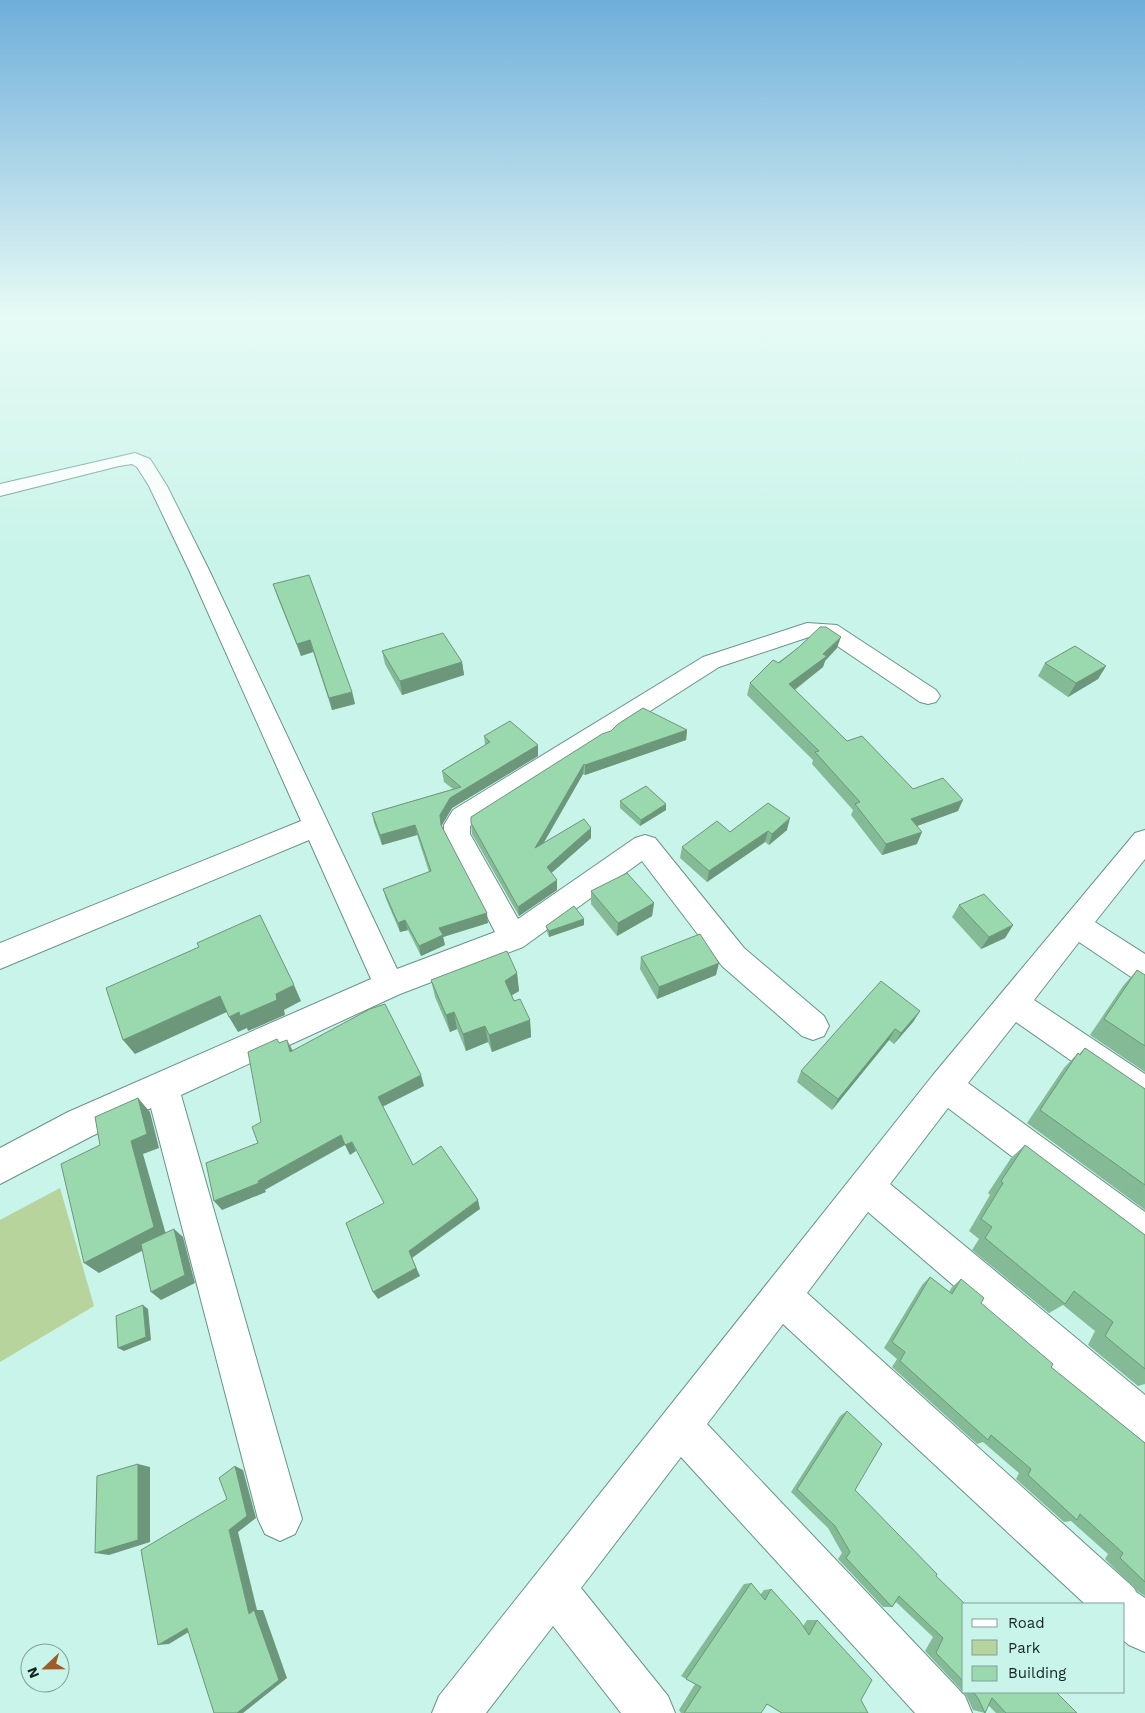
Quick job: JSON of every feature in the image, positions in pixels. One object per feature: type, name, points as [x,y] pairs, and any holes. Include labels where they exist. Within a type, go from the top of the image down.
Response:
[{"type":"street","points":[[0,490],[134,458],[144,463],[158,486],[199,570],[389,985]]},
{"type":"street","points":[[514,938],[457,834],[457,825],[462,817],[711,662],[807,630],[829,630],[928,696]]},
{"type":"street","points":[[0,956],[316,826]]},
{"type":"street","points":[[0,1167],[80,1124],[389,985],[514,938],[645,845],[734,957],[813,1026]]},
{"type":"street","points":[[456,1713],[945,1086],[1076,926],[1140,855]]},
{"type":"street","points":[[1076,926],[1145,970]]},
{"type":"street","points":[[1012,1003],[1145,1093]]},
{"type":"street","points":[[945,1086],[1145,1234]]},
{"type":"street","points":[[162,1087],[280,1519]]},
{"type":"street","points":[[866,1186],[1145,1422]]},
{"type":"street","points":[[781,1296],[1117,1603]]},
{"type":"street","points":[[680,1425],[948,1713]]},
{"type":"street","points":[[553,1589],[651,1713]]},
{"type":"street","points":[[1125,1611],[1145,1629]]},
{"type":"green space","points":[[60,1188],[94,1306],[0,1362],[0,1220]]},
{"type":"building","points":[[309,575],[352,692],[329,698],[310,640],[297,644],[273,584]]},
{"type":"building","points":[[820,627],[826,627],[841,637],[823,654],[827,656],[789,684],[847,741],[862,736],[913,789],[943,778],[963,800],[911,819],[922,832],[886,844],[855,804],[860,802],[815,752],[819,751],[750,683],[773,660],[779,663]]},
{"type":"building","points":[[443,633],[462,662],[400,681],[382,651]]},
{"type":"building","points":[[1075,646],[1106,666],[1076,683],[1045,663]]},
{"type":"building","points":[[643,708],[687,730],[584,764],[535,848],[584,819],[591,828],[547,867],[557,880],[518,907],[471,823],[471,817],[602,734],[611,731],[618,724]]},
{"type":"building","points":[[510,721],[538,745],[450,798],[440,815],[441,825],[487,913],[439,928],[443,935],[419,946],[405,920],[398,923],[383,889],[431,871],[415,825],[380,835],[372,813],[461,787],[442,771],[490,742],[484,736]]},
{"type":"building","points":[[646,786],[666,804],[641,820],[620,801]]},
{"type":"building","points":[[768,803],[790,818],[772,834],[768,831],[709,871],[682,847],[717,821],[730,832]]},
{"type":"building","points":[[627,873],[654,903],[618,923],[591,891]]},
{"type":"building","points":[[984,894],[1013,925],[989,937],[959,905]]},
{"type":"building","points":[[574,906],[584,919],[549,931],[546,926]]},
{"type":"building","points":[[260,915],[294,985],[276,994],[277,1000],[240,1016],[239,1012],[229,1017],[220,996],[123,1040],[106,988],[199,947],[197,943]]},
{"type":"building","points":[[700,934],[719,963],[659,987],[641,957]]},
{"type":"building","points":[[507,951],[517,973],[505,981],[514,1001],[520,999],[530,1020],[489,1035],[485,1026],[463,1034],[454,1012],[446,1015],[431,980]]},
{"type":"building","points":[[1137,970],[1145,975],[1145,1046],[1104,1019]]},
{"type":"building","points":[[881,981],[920,1011],[901,1033],[895,1029],[838,1099],[801,1071]]},
{"type":"building","points":[[385,1004],[421,1075],[378,1097],[413,1165],[441,1146],[478,1200],[409,1251],[416,1268],[373,1292],[346,1223],[384,1203],[352,1142],[345,1145],[341,1135],[258,1181],[259,1183],[214,1201],[206,1163],[258,1143],[252,1127],[261,1122],[248,1052],[277,1039],[279,1043],[287,1040],[290,1052],[370,1009]]},
{"type":"building","points":[[1085,1048],[1145,1089],[1145,1185],[1040,1110],[1078,1053],[1080,1055]]},
{"type":"building","points":[[138,1098],[147,1134],[131,1141],[154,1227],[84,1263],[61,1164],[100,1145],[95,1117]]},
{"type":"building","points":[[1025,1145],[1145,1235],[1145,1369],[1105,1336],[1113,1322],[1074,1291],[1065,1304],[985,1238],[992,1227],[981,1219],[1003,1183],[1001,1181]]},
{"type":"building","points":[[174,1229],[185,1275],[151,1292],[141,1244]]},
{"type":"building","points":[[930,1277],[952,1294],[961,1279],[984,1298],[981,1303],[1053,1364],[1051,1367],[1145,1443],[1145,1582],[1120,1558],[1123,1553],[1080,1514],[1077,1520],[1028,1475],[1031,1469],[991,1435],[988,1440],[900,1361],[905,1352],[892,1342]]},
{"type":"building","points":[[143,1305],[146,1337],[118,1348],[116,1316]]},
{"type":"building","points":[[847,1411],[882,1444],[855,1490],[964,1603],[962,1603],[962,1680],[936,1653],[943,1638],[899,1596],[892,1607],[846,1558],[850,1552],[835,1526],[797,1489]]},
{"type":"building","points":[[138,1464],[138,1540],[95,1553],[97,1476]]},
{"type":"building","points":[[235,1466],[247,1516],[229,1530],[249,1614],[254,1610],[279,1680],[237,1713],[214,1713],[187,1628],[158,1645],[141,1550],[227,1499],[219,1478]]},
{"type":"building","points":[[751,1583],[765,1600],[771,1589],[799,1620],[809,1635],[817,1620],[872,1680],[861,1700],[868,1713],[782,1713],[767,1704],[761,1713],[684,1713],[701,1687],[686,1679]]},
{"type":"building","points":[[974,1693],[1057,1693],[1077,1713],[1006,1713],[992,1698],[985,1713]]}]
